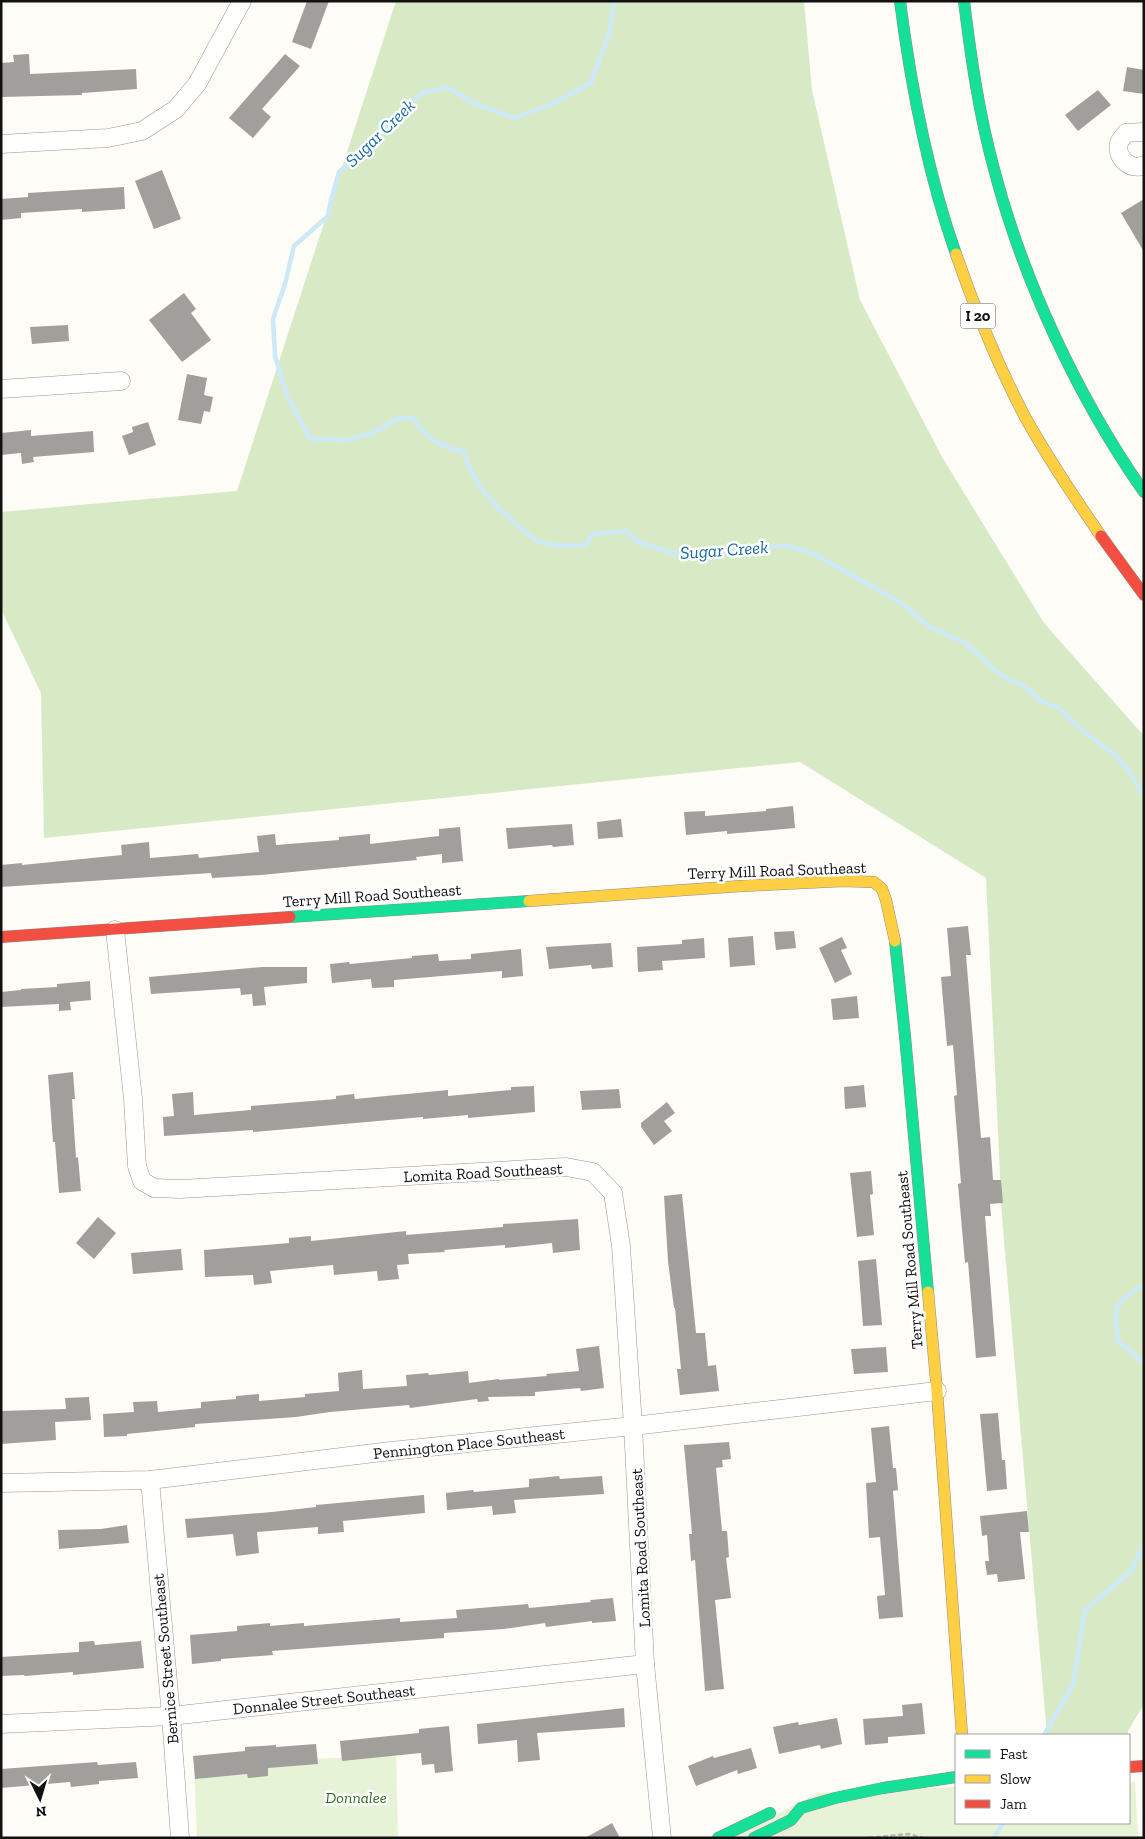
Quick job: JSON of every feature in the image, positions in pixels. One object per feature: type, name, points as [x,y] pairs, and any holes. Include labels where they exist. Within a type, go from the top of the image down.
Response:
[{"type":"main road","name":"I 20","points":[[900,1],[905,46],[923,140],[950,241],[972,302],[1029,424],[1068,488],[1144,595]]},
{"type":"main road","points":[[964,1],[972,67],[986,138],[1000,192],[1020,250],[1044,313],[1067,361],[1102,426],[1144,492]]},
{"type":"main road","name":"Terry Mill Road Southeast","points":[[1,937],[741,886],[843,881],[874,882],[882,889],[894,936],[905,1036],[937,1391],[962,1734]]},
{"type":"main road","points":[[1130,1767],[1144,1766]]},
{"type":"main road","points":[[718,1838],[782,1808],[801,1808],[835,1798],[883,1788],[955,1777]]},
{"type":"main road","points":[[754,1838],[792,1820],[801,1808]]},
{"type":"street","points":[[1,144],[108,138],[142,131],[176,109],[197,84],[242,1]]},
{"type":"street","points":[[1144,132],[1126,133],[1119,143],[1120,156],[1128,165],[1140,167],[1144,165]]},
{"type":"street","points":[[1,390],[121,381]]},
{"type":"street","name":"Lomita Road Southeast","points":[[115,930],[133,1099],[137,1166],[142,1181],[154,1188],[180,1189],[566,1167],[593,1172],[613,1193],[621,1246],[633,1426],[645,1664],[664,1835]]},
{"type":"street","name":"Pennington Place Southeast","points":[[1,1484],[150,1480],[390,1451],[633,1426],[937,1391]]},
{"type":"street","name":"Bernice Street Southeast","points":[[150,1480],[180,1838]]},
{"type":"street","name":"Donnalee Street Southeast","points":[[1,1724],[171,1716],[645,1664]]},
{"type":"path","points":[[868,1838],[909,1834],[923,1838]]},
{"type":"green space","points":[[396,1],[804,1],[812,90],[860,300],[942,457],[1044,623],[1144,736],[1144,1704],[1128,1734],[1047,1734],[1002,1217],[986,878],[800,762],[44,838],[41,693],[1,609],[1,512],[237,491]]},
{"type":"green space","name":"Donnalee","points":[[396,1755],[398,1838],[197,1838],[194,1765]]},
{"type":"green space","points":[[1130,1782],[1135,1782],[1138,1838],[731,1838],[818,1793],[955,1787],[955,1824],[1130,1824]]},
{"type":"building","points":[[307,1],[329,1],[311,49],[292,42]]},
{"type":"building","points":[[29,54],[30,74],[136,69],[137,89],[82,93],[82,95],[1,97],[1,63],[14,62],[13,55]]},
{"type":"building","points":[[285,54],[300,66],[262,109],[271,117],[253,138],[229,118]]},
{"type":"building","points":[[1127,67],[1144,70],[1144,94],[1123,91]]},
{"type":"building","points":[[1098,90],[1111,105],[1078,131],[1065,115]]},
{"type":"building","points":[[162,170],[181,219],[154,229],[135,181]]},
{"type":"building","points":[[124,187],[125,209],[82,212],[82,209],[21,213],[21,218],[1,220],[1,199],[28,197],[28,193]]},
{"type":"building","points":[[1144,199],[1144,252],[1121,213]]},
{"type":"building","points":[[184,293],[196,309],[191,313],[211,340],[182,362],[149,320]]},
{"type":"building","points":[[68,325],[69,341],[32,344],[30,327]]},
{"type":"building","points":[[187,374],[207,378],[204,395],[213,397],[210,412],[204,411],[201,424],[178,420]]},
{"type":"building","points":[[148,422],[156,445],[129,455],[122,436],[133,432],[132,427]]},
{"type":"building","points":[[31,430],[31,436],[93,431],[94,452],[33,457],[34,462],[22,464],[21,453],[1,455],[1,433]]},
{"type":"building","points":[[793,806],[795,828],[727,834],[727,831],[686,835],[684,812],[705,811],[705,816],[766,811],[766,809]]},
{"type":"building","points":[[621,819],[623,837],[598,839],[597,822]]},
{"type":"building","points":[[572,824],[574,845],[508,849],[506,828]]},
{"type":"building","points":[[460,827],[463,861],[442,863],[442,854],[416,857],[417,860],[261,875],[212,878],[211,873],[1,887],[1,865],[22,863],[22,865],[122,855],[121,845],[149,842],[150,858],[198,854],[199,858],[259,852],[257,836],[275,834],[276,845],[339,840],[339,837],[370,834],[370,844],[439,836],[439,829]]},
{"type":"building","points":[[968,926],[971,955],[966,955],[981,1138],[990,1137],[993,1180],[1001,1180],[1003,1203],[990,1204],[991,1216],[985,1216],[996,1356],[976,1358],[968,1262],[965,1263],[958,1184],[961,1183],[954,1096],[957,1095],[953,1045],[947,1046],[941,977],[951,976],[947,928]]},
{"type":"building","points":[[794,931],[796,948],[776,950],[774,932]]},
{"type":"building","points":[[753,936],[755,965],[730,967],[728,938]]},
{"type":"building","points":[[842,937],[847,948],[841,950],[852,974],[835,983],[819,948]]},
{"type":"building","points":[[704,938],[705,958],[662,961],[663,970],[638,972],[637,947],[682,944],[682,940]]},
{"type":"building","points":[[611,943],[613,967],[592,969],[591,965],[549,969],[546,947]]},
{"type":"building","points":[[521,949],[523,976],[502,978],[502,971],[394,980],[394,987],[372,988],[371,979],[332,983],[330,964],[349,962],[350,964],[438,954],[439,961],[471,959],[471,954]]},
{"type":"building","points":[[262,967],[307,967],[307,983],[264,987],[266,1005],[253,1006],[252,994],[241,995],[240,988],[151,994],[149,977]]},
{"type":"building","points":[[90,981],[91,1000],[70,1002],[71,1010],[59,1011],[59,1004],[1,1007],[1,992],[57,987],[57,984]]},
{"type":"building","points":[[857,996],[859,1018],[833,1020],[831,999]]},
{"type":"building","points":[[73,1072],[75,1099],[72,1099],[76,1158],[78,1157],[81,1191],[59,1193],[48,1075]]},
{"type":"building","points":[[864,1085],[866,1107],[845,1109],[844,1087]]},
{"type":"building","points":[[534,1086],[535,1112],[468,1118],[468,1115],[423,1119],[423,1117],[253,1132],[253,1130],[164,1136],[163,1117],[174,1116],[172,1094],[193,1092],[194,1115],[251,1110],[251,1106],[336,1099],[336,1096],[354,1094],[355,1099],[448,1090],[448,1096],[511,1090],[511,1087]]},
{"type":"building","points":[[619,1089],[621,1108],[582,1110],[580,1091]]},
{"type":"building","points":[[667,1102],[675,1113],[664,1121],[672,1131],[654,1145],[641,1127],[641,1123]]},
{"type":"building","points":[[871,1171],[873,1194],[870,1195],[874,1235],[857,1237],[850,1173]]},
{"type":"building","points":[[682,1194],[696,1333],[705,1333],[708,1366],[716,1365],[719,1391],[680,1395],[677,1369],[681,1369],[668,1261],[664,1196]]},
{"type":"building","points":[[98,1217],[116,1233],[94,1259],[76,1243]]},
{"type":"building","points":[[578,1219],[580,1250],[553,1253],[552,1243],[505,1248],[505,1245],[408,1254],[409,1264],[397,1265],[399,1279],[378,1281],[377,1271],[334,1275],[333,1265],[270,1271],[272,1283],[254,1285],[253,1275],[205,1277],[204,1250],[289,1243],[289,1238],[311,1236],[311,1241],[406,1231],[406,1235],[503,1227],[503,1224]]},
{"type":"building","points":[[181,1249],[183,1270],[133,1274],[131,1253]]},
{"type":"building","points":[[876,1259],[882,1325],[863,1326],[858,1261]]},
{"type":"building","points":[[599,1346],[604,1388],[581,1391],[580,1388],[535,1392],[535,1396],[488,1397],[489,1401],[478,1402],[477,1399],[410,1408],[409,1405],[296,1417],[195,1424],[195,1427],[127,1434],[127,1436],[104,1437],[103,1414],[134,1412],[133,1402],[157,1401],[158,1412],[201,1408],[201,1402],[236,1399],[236,1396],[259,1394],[259,1401],[305,1397],[305,1394],[339,1391],[338,1373],[362,1370],[363,1389],[407,1386],[406,1375],[428,1373],[429,1375],[468,1371],[469,1383],[547,1376],[546,1374],[579,1371],[576,1349]]},
{"type":"building","points":[[886,1347],[888,1372],[854,1374],[851,1349]]},
{"type":"building","points":[[89,1397],[91,1420],[55,1422],[56,1440],[1,1444],[1,1411],[66,1409],[65,1398]]},
{"type":"building","points":[[998,1413],[1002,1460],[1005,1460],[1007,1489],[987,1491],[980,1414]]},
{"type":"building","points":[[889,1426],[893,1468],[896,1468],[898,1490],[893,1491],[903,1617],[879,1619],[877,1596],[885,1595],[880,1537],[869,1538],[866,1483],[876,1482],[871,1428]]},
{"type":"building","points":[[729,1442],[731,1459],[722,1460],[723,1467],[716,1468],[722,1531],[727,1531],[729,1557],[726,1558],[731,1598],[715,1600],[724,1689],[705,1691],[695,1560],[691,1561],[689,1534],[692,1534],[684,1445]]},
{"type":"building","points":[[559,1476],[560,1479],[602,1476],[604,1494],[514,1500],[516,1513],[493,1515],[492,1506],[447,1510],[446,1493],[529,1487],[529,1479]]},
{"type":"building","points":[[424,1495],[425,1513],[343,1521],[344,1532],[318,1534],[318,1527],[257,1532],[259,1553],[236,1556],[233,1534],[187,1538],[185,1519],[272,1512],[316,1507],[316,1505]]},
{"type":"building","points":[[1027,1511],[1029,1532],[1020,1532],[1025,1579],[998,1582],[997,1574],[987,1575],[985,1561],[989,1561],[987,1535],[982,1536],[980,1516]]},
{"type":"building","points":[[127,1525],[129,1543],[59,1549],[58,1530],[101,1529]]},
{"type":"building","points":[[613,1598],[616,1621],[592,1623],[592,1621],[546,1627],[545,1623],[504,1629],[444,1633],[444,1638],[272,1651],[273,1655],[221,1659],[221,1661],[192,1664],[190,1635],[237,1631],[237,1626],[270,1623],[270,1626],[304,1623],[304,1626],[400,1618],[400,1622],[457,1618],[456,1610],[528,1604],[529,1608]]},
{"type":"building","points":[[94,1641],[95,1645],[141,1641],[144,1668],[73,1675],[73,1672],[1,1676],[1,1657],[79,1652],[79,1642]]},
{"type":"building","points":[[922,1703],[925,1734],[888,1737],[888,1743],[865,1745],[863,1719],[903,1716],[902,1705]]},
{"type":"building","points":[[624,1708],[625,1727],[537,1733],[540,1760],[518,1762],[517,1740],[478,1744],[477,1724]]},
{"type":"building","points":[[837,1718],[842,1744],[821,1749],[820,1745],[779,1754],[773,1727],[798,1722],[799,1725]]},
{"type":"building","points":[[449,1726],[453,1771],[435,1773],[434,1764],[422,1765],[421,1753],[342,1761],[340,1741],[419,1733],[419,1729]]},
{"type":"building","points":[[316,1744],[318,1764],[268,1768],[268,1776],[248,1778],[247,1774],[195,1779],[193,1756],[245,1751],[245,1747]]},
{"type":"building","points":[[751,1748],[757,1768],[738,1774],[737,1770],[696,1786],[688,1766],[713,1756],[714,1758]]},
{"type":"building","points":[[97,1762],[98,1765],[136,1762],[138,1778],[99,1781],[99,1784],[71,1787],[70,1782],[1,1788],[1,1769]]},
{"type":"building","points":[[612,1823],[620,1838],[585,1838]]},
{"type":"waterway","name":"Sugar Creek","points":[[614,1],[610,31],[591,83],[552,104],[515,118],[475,104],[447,87],[422,93],[396,115],[339,172],[328,216],[294,246],[285,284],[273,319],[275,356],[287,395],[310,439],[346,440],[372,433],[396,419],[413,418],[434,441],[464,452],[473,475],[494,504],[532,538],[545,544],[586,545],[593,534],[626,531],[638,542],[675,554],[722,553],[785,545],[816,555],[903,604],[931,628],[964,642],[1002,676],[1024,686],[1041,701],[1059,708],[1079,728],[1116,756],[1129,771],[1144,797]]},
{"type":"waterway","points":[[1144,1284],[1126,1297],[1118,1306],[1116,1312],[1118,1341],[1144,1363]]},
{"type":"waterway","points":[[1045,1734],[1073,1685],[1085,1610],[1131,1571],[1144,1545]]},
{"type":"waterway","points":[[994,1838],[1002,1824]]},
{"type":"traffic: fast","points":[[900,1],[909,65],[928,161],[956,254]]},
{"type":"traffic: fast","points":[[964,1],[984,128],[1006,211],[1020,253],[1055,337],[1075,378],[1120,456],[1144,492]]},
{"type":"traffic: fast","points":[[290,917],[529,901]]},
{"type":"traffic: fast","points":[[895,941],[928,1292]]},
{"type":"traffic: fast","points":[[754,1838],[791,1820],[801,1808],[835,1798],[883,1788],[955,1777]]},
{"type":"traffic: fast","points":[[718,1838],[770,1813]]},
{"type":"traffic: slow","points":[[956,254],[987,336],[1024,415],[1061,477],[1101,536]]},
{"type":"traffic: slow","points":[[529,901],[741,886],[843,881],[874,882],[882,889],[886,900],[895,941]]},
{"type":"traffic: slow","points":[[928,1292],[962,1734]]},
{"type":"traffic: jam","points":[[1101,536],[1144,595]]},
{"type":"traffic: jam","points":[[1,937],[290,917]]},
{"type":"traffic: jam","points":[[1130,1767],[1144,1766]]}]
